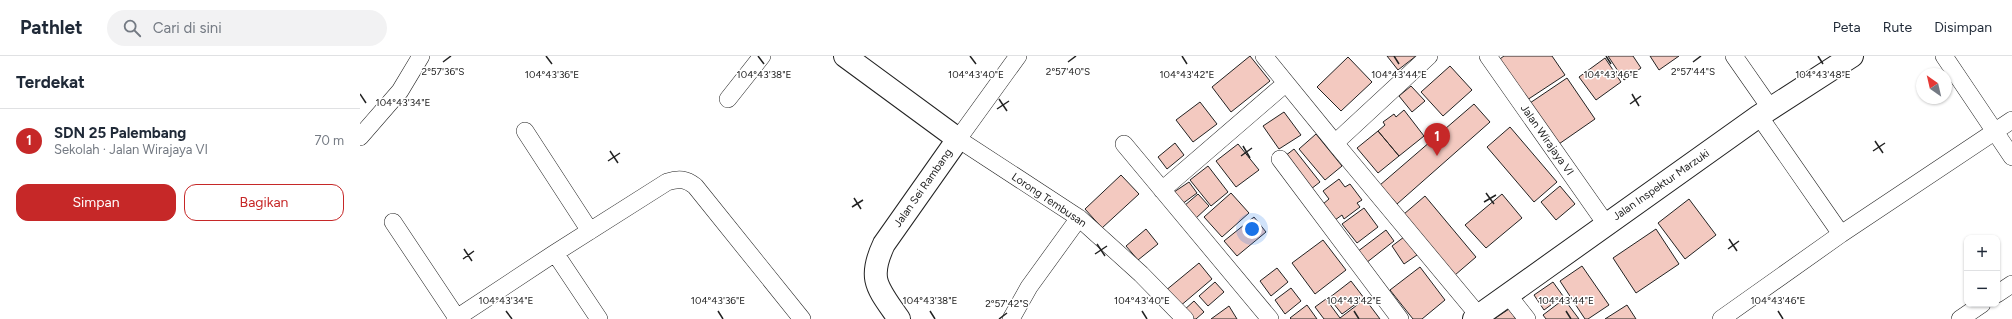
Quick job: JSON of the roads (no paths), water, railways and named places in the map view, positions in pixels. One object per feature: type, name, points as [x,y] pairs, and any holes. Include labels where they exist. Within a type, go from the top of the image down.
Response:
[{"type":"street","points":[[360,137],[400,91],[421,56]]},
{"type":"street","points":[[728,99],[762,56]]},
{"type":"street","name":"Jalan Sei Rambang","points":[[845,56],[958,139],[884,244],[878,257],[874,276],[881,292],[899,319]]},
{"type":"street","points":[[958,139],[1018,56]]},
{"type":"street","points":[[1264,56],[1285,84],[1335,142],[1477,317]]},
{"type":"street","points":[[1335,142],[1428,56]]},
{"type":"street","name":"Jalan Wirajaya VI","points":[[1488,56],[1606,224]]},
{"type":"street","points":[[1734,56],[1765,113],[1841,234]]},
{"type":"street","name":"Jalan Inspektur Marzuki","points":[[1477,317],[1606,224],[1765,113],[1852,56]]},
{"type":"street","points":[[1944,56],[2012,157]]},
{"type":"street","points":[[1162,190],[1285,84]]},
{"type":"street","points":[[1721,319],[1841,234],[2012,120]]},
{"type":"street","points":[[525,131],[590,231]]},
{"type":"street","name":"Lorong Tembusan","points":[[958,139],[1079,218],[1140,274],[1185,319]]},
{"type":"street","points":[[1124,144],[1270,319]]},
{"type":"street","points":[[1280,158],[1400,319]]},
{"type":"street","points":[[394,222],[456,318],[667,182],[678,179],[688,180],[696,186],[802,319]]},
{"type":"street","points":[[1011,319],[1029,287],[1079,218]]},
{"type":"street","points":[[555,253],[600,319]]},
{"type":"street","points":[[2000,292],[2012,284]]},
{"type":"street","points":[[1508,294],[1527,319]]},
{"type":"street","points":[[1960,319],[1978,307]]},
{"type":"place","name":"SDN 25 Palembang","points":[[1437,156]]}]
